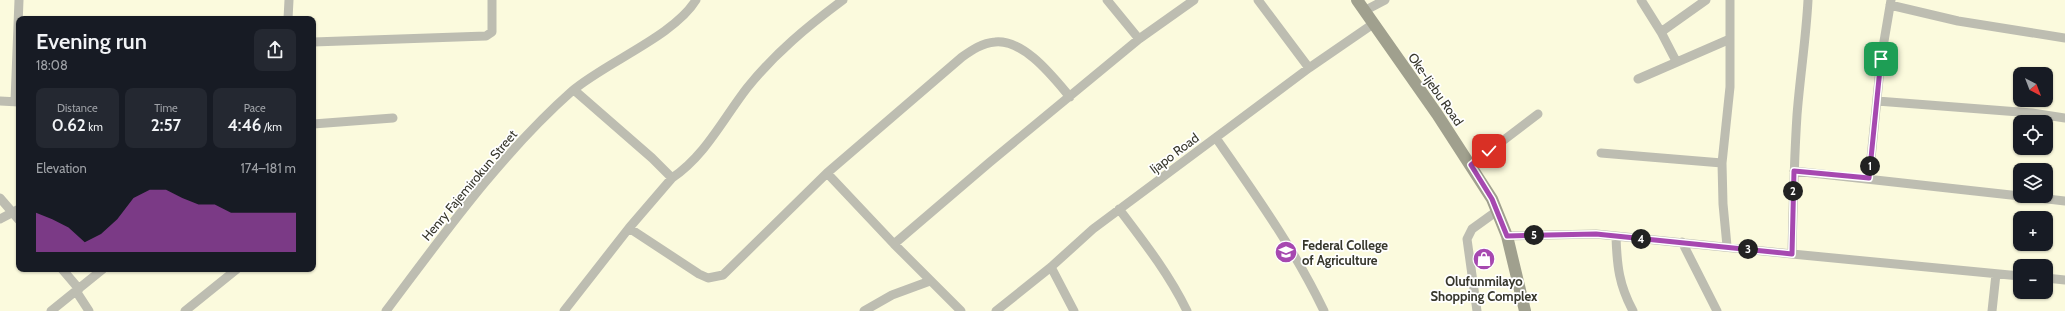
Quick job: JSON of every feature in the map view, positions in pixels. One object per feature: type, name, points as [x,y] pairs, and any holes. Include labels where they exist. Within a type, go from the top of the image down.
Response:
[{"type":"main road","name":"Oke-Ijebu Road","points":[[1357,0],[1471,165],[1497,211],[1507,236],[1524,311]]},
{"type":"street","points":[[19,0],[19,16]]},
{"type":"street","points":[[288,0],[288,16]]},
{"type":"street","points":[[316,42],[486,36],[492,32],[492,0]]},
{"type":"street","name":"Henry Fajemirokun Street","points":[[386,311],[506,157],[574,90],[670,26],[687,12],[696,0]]},
{"type":"street","points":[[564,311],[629,228],[672,178],[694,161],[770,61],[802,31],[844,0]]},
{"type":"street","points":[[1107,0],[1140,39]]},
{"type":"street","points":[[894,244],[990,162],[1140,39],[1194,0]]},
{"type":"street","points":[[1258,0],[1309,68]]},
{"type":"street","points":[[1364,11],[1385,0]]},
{"type":"street","points":[[1641,0],[1661,32],[1676,61]]},
{"type":"street","points":[[1661,32],[1706,0]]},
{"type":"street","points":[[1727,246],[1722,204],[1722,163],[1730,87],[1730,0]]},
{"type":"street","points":[[1792,254],[1794,171],[1806,41],[1808,0]]},
{"type":"street","points":[[1869,178],[1881,59],[1890,3],[1958,21],[2065,38]]},
{"type":"street","name":"Ijapo Road","points":[[996,311],[1051,267],[1093,229],[1119,209],[1309,68],[1373,24]]},
{"type":"street","points":[[1638,78],[1730,39]]},
{"type":"street","points":[[629,228],[699,274],[708,278],[723,275],[827,173],[962,57],[976,47],[996,42],[1009,43],[1023,50],[1041,64],[1070,97]]},
{"type":"street","points":[[574,90],[652,158],[672,178]]},
{"type":"street","points":[[0,101],[16,102]]},
{"type":"street","points":[[1877,101],[2032,113],[2065,118]]},
{"type":"street","points":[[1471,165],[1538,114]]},
{"type":"street","points":[[316,124],[393,118]]},
{"type":"street","points":[[1216,138],[1265,208],[1316,293],[1324,311]]},
{"type":"street","points":[[1601,153],[1722,163]]},
{"type":"street","points":[[1794,171],[1869,178],[2013,195]]},
{"type":"street","points":[[827,173],[894,244],[961,311]]},
{"type":"street","points":[[0,198],[16,210],[0,219]]},
{"type":"street","points":[[2053,200],[2065,201]]},
{"type":"street","points":[[1119,209],[1158,261],[1176,288],[1187,311]]},
{"type":"street","points":[[1477,311],[1467,239],[1472,229],[1497,211]]},
{"type":"street","points":[[1507,236],[1596,234],[1727,246],[1792,254],[1880,261],[1941,270],[2013,275]]},
{"type":"street","points":[[1616,237],[1618,271],[1624,292],[1633,311]]},
{"type":"street","points":[[1682,242],[1717,311]]},
{"type":"street","points":[[1051,267],[1074,311]]},
{"type":"street","points":[[64,272],[89,311]]},
{"type":"street","points":[[51,311],[99,272]]},
{"type":"street","points":[[185,311],[233,272]]},
{"type":"street","points":[[1992,311],[1996,274]]},
{"type":"street","points":[[2053,279],[2065,280]]},
{"type":"street","points":[[864,311],[892,295],[930,281]]},
{"type":"place","name":"Federal College of Agriculture","points":[[1286,252]]},
{"type":"place","name":"Olufunmilayo Shopping Complex","points":[[1484,259]]},
{"type":"route","points":[[1489,151],[1471,165],[1492,199],[1507,236],[1596,234],[1727,246],[1792,254],[1794,171],[1869,178],[1881,59]]}]
